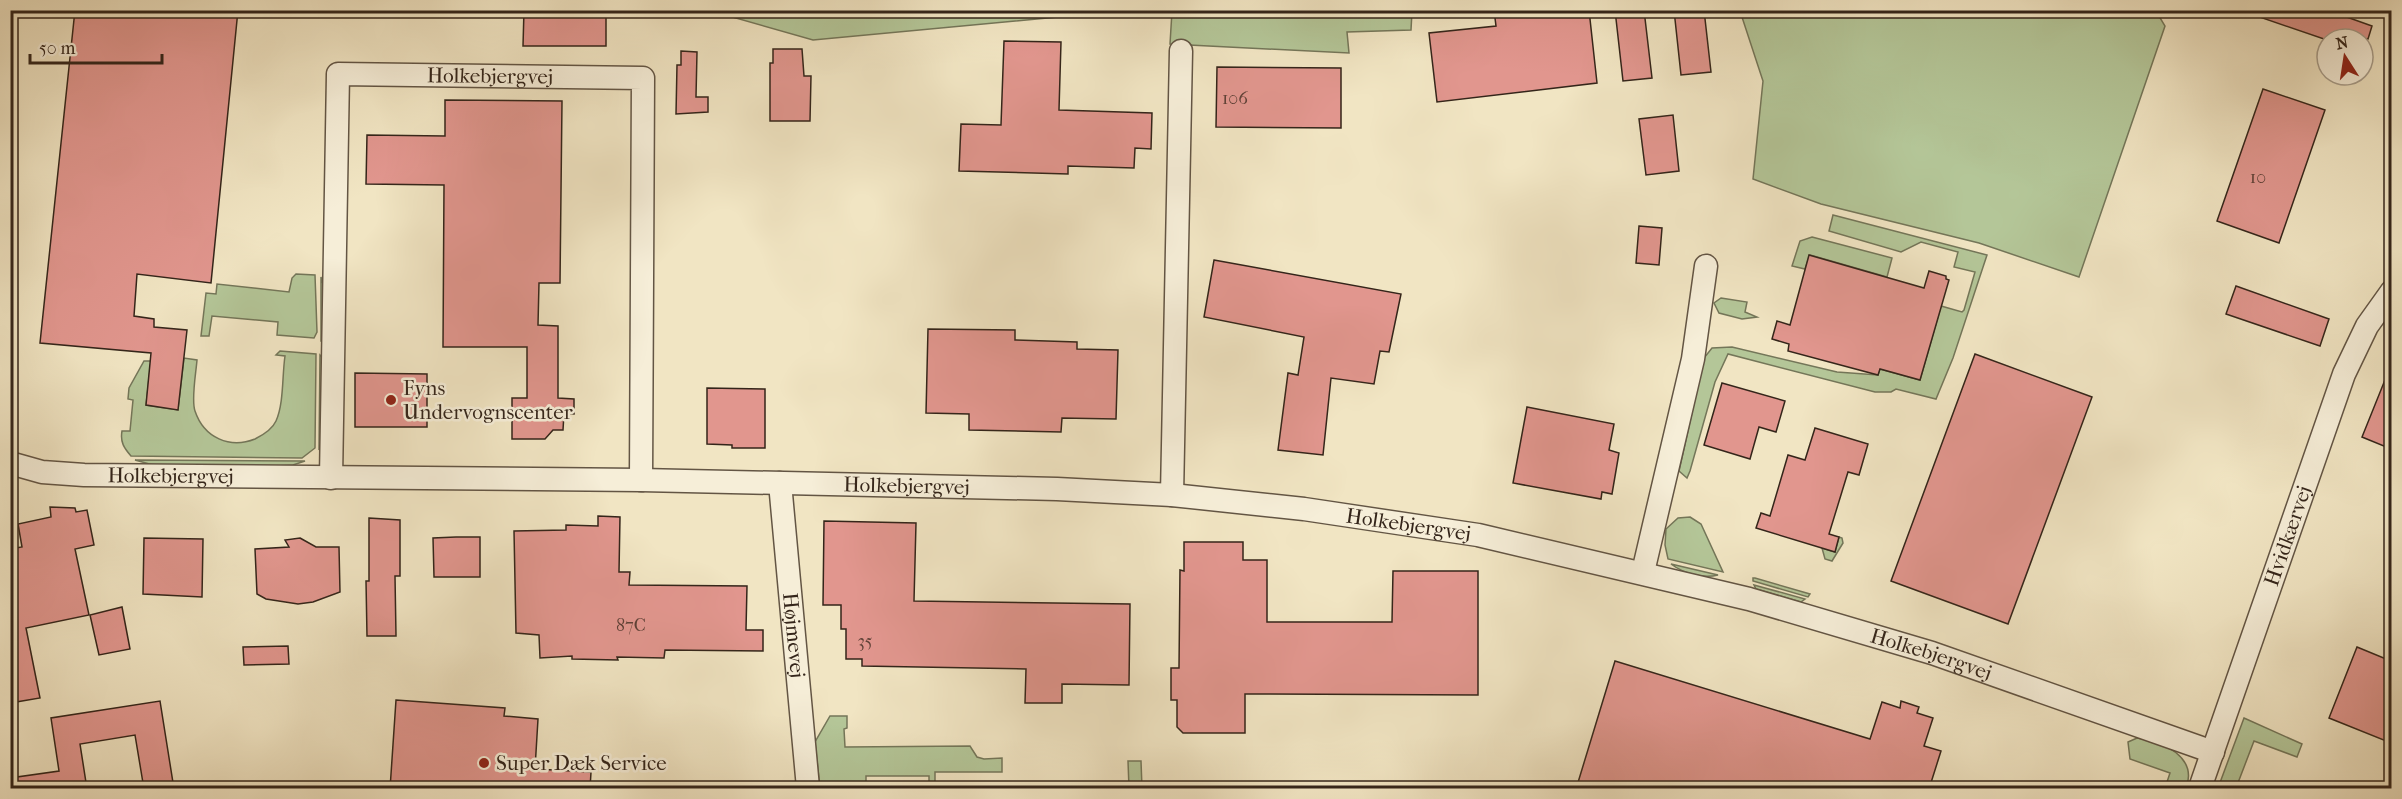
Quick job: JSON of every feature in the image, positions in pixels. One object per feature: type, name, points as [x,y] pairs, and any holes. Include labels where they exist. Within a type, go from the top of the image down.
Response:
[{"type":"street","points":[[1172,495],[1181,51]]},
{"type":"street","name":"Holkebjergvej","points":[[331,478],[338,74],[643,78],[641,480]]},
{"type":"street","points":[[1643,572],[1693,359],[1706,266]]},
{"type":"street","name":"Hvidkærvej","points":[[2200,789],[2344,374],[2367,327],[2391,291]]},
{"type":"street","name":"Holkebjergvej","points":[[10,463],[42,472],[63,474],[641,480],[1057,489],[1172,495],[1304,509],[1478,535],[1643,572],[1749,599],[1932,653],[2213,752]]},
{"type":"street","name":"Højmevej","points":[[780,483],[808,789]]},
{"type":"green space","points":[[711,10],[1121,11],[813,40]]},
{"type":"green space","points":[[1172,11],[1412,11],[1411,30],[1347,32],[1349,53],[1170,44]]},
{"type":"green space","points":[[1740,11],[2156,11],[2165,26],[2079,277],[1979,243],[1821,204],[1753,179],[1763,81]]},
{"type":"green space","points":[[1833,215],[1987,255],[1953,358],[1936,399],[1896,389],[1891,392],[1875,392],[1728,354],[1715,382],[1687,478],[1679,471],[1704,358],[1712,348],[1732,347],[1837,372],[1878,375],[1880,369],[1920,380],[1941,306],[1962,312],[1964,310],[1975,272],[1954,267],[1958,252],[1921,242],[1901,252],[1829,231]]},
{"type":"green space","points":[[1812,237],[1892,258],[1887,277],[1810,255],[1805,269],[1792,266],[1800,241]]},
{"type":"green space","points":[[296,274],[315,275],[317,332],[314,338],[277,335],[278,322],[212,316],[209,336],[201,336],[206,293],[216,294],[217,284],[289,292],[292,278]]},
{"type":"green space","points":[[321,277],[324,288],[323,341],[321,341]]},
{"type":"green space","points":[[1721,298],[1747,302],[1745,312],[1757,317],[1742,319],[1719,313],[1714,303]]},
{"type":"green space","points":[[280,351],[316,354],[315,448],[302,458],[131,456],[122,442],[122,431],[130,431],[133,400],[128,399],[129,388],[144,361],[151,361],[146,405],[178,410],[184,358],[197,360],[193,400],[195,411],[199,420],[211,434],[227,442],[236,443],[246,442],[264,434],[270,430],[279,414],[285,356],[276,355]]},
{"type":"green space","points":[[320,355],[323,358],[322,440],[319,450]]},
{"type":"green space","points":[[135,460],[305,461],[293,465],[277,466],[153,465]]},
{"type":"green space","points":[[1690,517],[1701,524],[1723,572],[1668,559],[1665,545],[1666,529],[1678,518]]},
{"type":"green space","points":[[1839,537],[1842,538],[1843,543],[1832,561],[1825,559],[1822,548],[1835,552]]},
{"type":"green space","points":[[1671,564],[1718,575],[1693,574]]},
{"type":"green space","points":[[1753,578],[1810,594],[1808,597],[1753,581]]},
{"type":"green space","points":[[1754,585],[1805,599],[1801,602],[1756,589]]},
{"type":"green space","points":[[830,716],[847,716],[847,728],[844,729],[845,747],[970,746],[977,757],[1002,758],[1002,772],[935,772],[935,788],[929,788],[929,776],[866,776],[866,788],[820,788],[815,742]]},
{"type":"green space","points":[[2244,718],[2302,744],[2297,757],[2254,741],[2236,788],[2218,788]]},
{"type":"green space","points":[[2137,738],[2167,747],[2183,759],[2188,777],[2186,788],[2165,788],[2170,773],[2130,759],[2128,742]]},
{"type":"green space","points":[[1128,761],[1141,761],[1142,788],[1129,788]]},
{"type":"building","points":[[75,10],[238,10],[211,283],[137,274],[134,316],[154,319],[154,327],[187,330],[178,410],[146,405],[151,353],[40,343]]},
{"type":"building","points":[[524,10],[606,10],[606,46],[523,46]]},
{"type":"building","points":[[1494,10],[1589,10],[1597,83],[1437,102],[1429,33],[1496,26]]},
{"type":"building","points":[[1615,10],[1644,10],[1652,78],[1623,81]]},
{"type":"building","points":[[1674,10],[1704,10],[1711,72],[1681,75]]},
{"type":"building","points":[[2248,10],[2327,10],[2372,26],[2315,27],[2315,36],[2248,13]]},
{"type":"building","points":[[1004,41],[1061,42],[1059,110],[1152,113],[1151,149],[1135,148],[1134,168],[1068,166],[1068,174],[959,171],[961,124],[1001,125]]},
{"type":"building","points":[[773,49],[802,49],[804,76],[811,76],[810,121],[770,121],[770,63],[773,63]]},
{"type":"building","points":[[681,51],[697,52],[696,97],[708,97],[708,112],[676,114],[677,65],[681,65]]},
{"type":"building","points":[[1217,67],[1341,68],[1341,128],[1216,127]]},
{"type":"building","points":[[2263,89],[2325,110],[2279,243],[2217,221]]},
{"type":"building","points":[[445,100],[562,101],[560,283],[539,283],[538,325],[558,326],[558,398],[574,399],[574,414],[564,413],[563,430],[553,430],[545,439],[512,439],[512,398],[527,398],[527,347],[443,347],[444,185],[366,184],[367,135],[445,136]]},
{"type":"building","points":[[1673,115],[1679,171],[1646,175],[1639,119]]},
{"type":"building","points":[[1639,226],[1662,228],[1659,265],[1636,263]]},
{"type":"building","points":[[1809,255],[1924,288],[1929,271],[1946,276],[1949,280],[1920,380],[1880,369],[1878,375],[1788,351],[1789,344],[1772,339],[1777,321],[1790,325]]},
{"type":"building","points":[[1214,260],[1401,294],[1389,352],[1380,351],[1374,384],[1331,378],[1323,455],[1278,450],[1288,373],[1298,375],[1304,337],[1204,317]]},
{"type":"building","points":[[2236,286],[2329,319],[2320,346],[2226,314]]},
{"type":"building","points":[[928,329],[1015,330],[1015,340],[1077,342],[1077,349],[1118,350],[1116,419],[1062,418],[1061,432],[969,430],[969,414],[926,413]]},
{"type":"building","points":[[1975,354],[2092,397],[2008,624],[1891,581]]},
{"type":"building","points":[[2391,365],[2391,449],[2362,437]]},
{"type":"building","name":"Fyns Undervognscenter","points":[[355,373],[427,374],[427,427],[355,427]]},
{"type":"building","points":[[1722,383],[1785,401],[1776,432],[1759,427],[1750,459],[1704,445]]},
{"type":"building","points":[[707,388],[765,389],[765,448],[732,448],[732,445],[707,444]]},
{"type":"building","points":[[1527,407],[1614,424],[1609,450],[1619,453],[1612,494],[1602,492],[1601,499],[1513,483]]},
{"type":"building","points":[[1815,428],[1868,444],[1859,475],[1848,472],[1829,534],[1839,537],[1835,552],[1756,528],[1761,513],[1770,516],[1788,455],[1805,460]]},
{"type":"building","points":[[50,507],[75,508],[76,512],[87,510],[94,545],[75,549],[89,615],[26,628],[40,698],[10,703],[10,549],[22,547],[18,524],[51,517]]},
{"type":"building","points":[[598,516],[620,517],[619,572],[630,572],[629,585],[747,586],[746,630],[763,630],[763,651],[665,650],[664,658],[617,657],[618,660],[572,659],[572,656],[540,658],[539,635],[516,633],[514,531],[566,530],[566,525],[598,526]]},
{"type":"building","points":[[369,518],[400,520],[400,576],[395,576],[396,636],[367,636],[366,581],[369,581]]},
{"type":"building","points":[[824,521],[916,523],[914,601],[1130,604],[1129,685],[1062,684],[1062,703],[1025,703],[1026,669],[862,666],[862,659],[846,659],[846,629],[841,629],[841,605],[823,605]]},
{"type":"building","points":[[480,537],[480,577],[434,577],[433,538]]},
{"type":"building","points":[[144,538],[203,539],[202,597],[143,594]]},
{"type":"building","points":[[300,538],[316,547],[339,547],[340,592],[313,602],[298,604],[266,599],[257,594],[255,549],[289,547],[285,540]]},
{"type":"building","points":[[1184,542],[1243,542],[1243,560],[1267,560],[1267,622],[1392,622],[1393,571],[1478,571],[1478,695],[1245,694],[1245,733],[1183,733],[1177,727],[1177,700],[1171,700],[1171,668],[1179,668],[1180,570],[1184,571]]},
{"type":"building","points":[[122,607],[130,649],[99,655],[90,615]]},
{"type":"building","points":[[288,646],[289,664],[244,665],[243,647]]},
{"type":"building","points":[[2357,647],[2391,661],[2391,743],[2329,718]]},
{"type":"building","points":[[1615,661],[1870,739],[1882,702],[1900,708],[1901,701],[1919,707],[1917,713],[1933,718],[1924,746],[1941,751],[1929,789],[1576,789]]},
{"type":"building","points":[[396,700],[505,708],[504,716],[538,719],[535,769],[591,772],[590,789],[390,789]]},
{"type":"building","points":[[160,701],[174,789],[144,789],[135,735],[80,744],[87,789],[10,789],[10,778],[59,771],[51,718]]},
{"type":"place","name":"Fyns Undervognscenter","points":[[391,400]]},
{"type":"place","name":"Super Dæk Service","points":[[484,763]]}]
